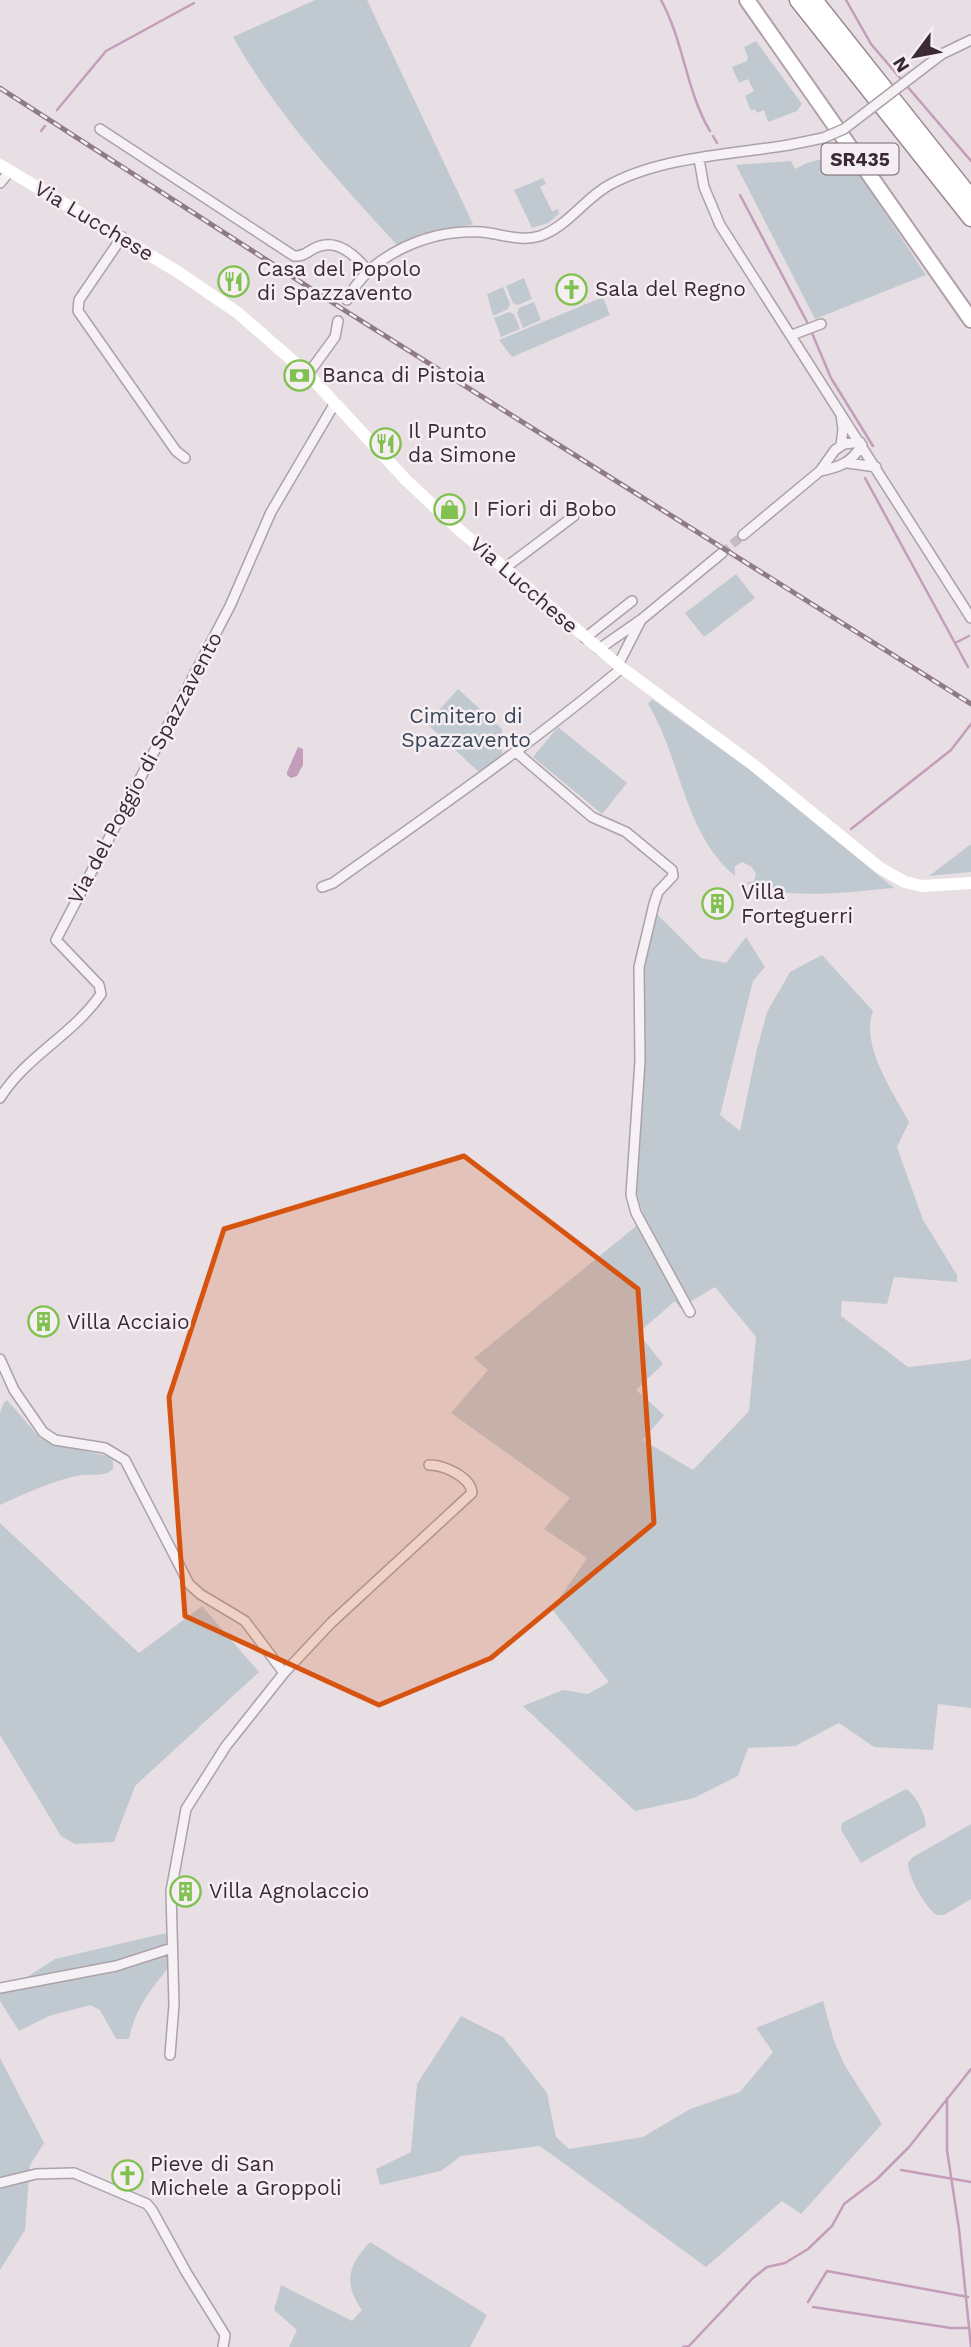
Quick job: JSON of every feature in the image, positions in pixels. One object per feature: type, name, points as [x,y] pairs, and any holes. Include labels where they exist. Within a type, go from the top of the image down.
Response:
[{"type":"highway","points":[[798,0],[971,218]]},
{"type":"highway","points":[[814,0],[971,198]]},
{"type":"main road","name":"SR435","points":[[747,0],[971,320]]},
{"type":"street","points":[[347,300],[356,285],[383,260],[415,243],[455,233],[481,232],[528,238],[544,234],[613,183],[658,167],[824,138],[844,129],[942,54],[971,40]]},
{"type":"street","points":[[100,129],[294,256],[301,257],[318,247],[331,244],[353,255],[369,272]]},
{"type":"street","points":[[699,159],[704,187],[715,215],[971,618]]},
{"type":"street","points":[[0,183],[5,168]]},
{"type":"street","name":"Via Lucchese","points":[[5,168],[122,237],[238,313],[308,374],[424,498],[586,638],[751,763],[888,873],[905,882],[922,886],[971,883]]},
{"type":"street","points":[[122,237],[79,300],[78,311],[176,451],[185,458]]},
{"type":"street","points":[[308,374],[336,335],[338,321]]},
{"type":"street","points":[[792,335],[821,324]]},
{"type":"street","name":"Via del Poggio di Spazzavento","points":[[0,1098],[14,1076],[88,1011],[101,994],[99,985],[56,940],[230,606],[271,512],[335,402]]},
{"type":"street","points":[[840,410],[843,429],[841,446]]},
{"type":"street","points":[[743,535],[820,471],[832,453],[841,446],[861,443]]},
{"type":"street","points":[[848,463],[861,443]]},
{"type":"street","points":[[820,471],[848,463],[876,467]]},
{"type":"street","points":[[505,568],[574,516]]},
{"type":"street","points":[[599,649],[642,619],[722,553]]},
{"type":"street","points":[[586,638],[632,601]]},
{"type":"street","points":[[322,887],[333,883],[569,713],[620,666],[642,619]]},
{"type":"street","points":[[516,752],[592,817],[626,832],[672,870],[673,876],[662,887],[654,904],[639,967],[640,1061],[631,1195],[636,1213],[690,1312]]},
{"type":"street","points":[[0,1359],[14,1390],[43,1432],[55,1440],[105,1448],[125,1460],[189,1584],[200,1594],[246,1621],[284,1673]]},
{"type":"street","points":[[170,2055],[174,2005],[171,1891],[186,1809],[226,1746],[284,1673],[331,1623],[472,1493],[464,1480],[441,1466],[429,1465]]},
{"type":"street","points":[[0,1988],[116,1966],[172,1948]]},
{"type":"street","points":[[0,2183],[36,2174],[74,2173],[147,2204],[225,2335],[223,2347]]},
{"type":"highlighted area","points":[[464,1156],[638,1289],[654,1523],[491,1658],[379,1705],[185,1616],[169,1397],[224,1229]]},
{"type":"green space","points":[[315,0],[367,0],[473,224],[426,234],[397,245],[289,121],[233,37]]},
{"type":"green space","points":[[756,41],[802,104],[797,111],[768,122],[764,110],[757,113],[755,109],[751,111],[745,96],[754,91],[748,79],[739,83],[732,67],[747,61],[744,47]]},
{"type":"green space","points":[[845,153],[926,275],[815,319],[736,165],[791,161],[795,169]]},
{"type":"green space","points":[[543,178],[546,184],[540,187],[552,211],[558,209],[559,214],[548,223],[532,228],[514,190]]},
{"type":"green space","points":[[524,278],[532,299],[518,305],[513,303],[506,286]]},
{"type":"green space","points":[[503,287],[510,304],[508,309],[493,316],[487,294]]},
{"type":"green space","points":[[603,297],[610,315],[512,357],[499,340]]},
{"type":"green space","points":[[534,302],[541,320],[523,328],[517,313],[519,308]]},
{"type":"green space","points":[[509,312],[514,314],[520,329],[501,337],[494,318]]},
{"type":"green space","points":[[736,574],[755,598],[704,637],[685,613]]},
{"type":"green space","name":"Cimitero di Spazzavento","points":[[458,689],[502,729],[502,756],[480,773],[425,722],[433,717]]},
{"type":"green space","points":[[652,699],[754,773],[894,888],[819,894],[762,889],[746,883],[754,881],[756,874],[752,867],[742,862],[735,866],[735,876],[718,859],[694,817],[659,725],[648,704]]},
{"type":"green space","points":[[558,727],[627,783],[602,814],[533,757]]},
{"type":"green space","points":[[971,844],[971,872],[929,876]]},
{"type":"green space","points":[[656,913],[701,958],[726,963],[746,937],[765,967],[753,981],[720,1115],[740,1131],[767,1012],[790,972],[822,955],[873,1011],[870,1024],[874,1053],[909,1122],[897,1147],[923,1220],[957,1275],[957,1282],[894,1277],[887,1304],[842,1301],[841,1316],[908,1367],[971,1358],[971,1708],[938,1704],[933,1750],[874,1747],[839,1723],[795,1746],[748,1748],[738,1776],[694,1798],[635,1811],[523,1706],[563,1690],[588,1694],[609,1682],[552,1609],[587,1558],[544,1529],[570,1498],[451,1413],[488,1370],[474,1358],[645,1219],[637,1195],[643,1073],[643,978]],"holes":[[[715,1287],[756,1337],[749,1411],[693,1470],[643,1440],[664,1415],[636,1390],[663,1364],[638,1333],[675,1301],[680,1308]]]},
{"type":"green space","points":[[7,1400],[40,1438],[107,1456],[113,1461],[113,1469],[103,1474],[61,1480],[0,1505],[0,1413]]},
{"type":"green space","points":[[0,1523],[139,1653],[202,1606],[259,1672],[135,1786],[114,1842],[75,1844],[61,1836],[0,1735]]},
{"type":"green space","points":[[906,1789],[920,1806],[926,1826],[861,1863],[841,1830],[842,1823]]},
{"type":"green space","points":[[971,1824],[971,1899],[944,1915],[937,1915],[918,1891],[908,1863],[913,1857]]},
{"type":"green space","points":[[166,1933],[168,1968],[139,2010],[129,2039],[116,2039],[100,2010],[90,2005],[49,2016],[19,2031],[0,2001],[0,1985],[24,1979],[55,1959]]},
{"type":"green space","points":[[823,2001],[834,2041],[844,2064],[882,2124],[801,2214],[782,2201],[706,2267],[540,2146],[461,2156],[441,2171],[380,2185],[376,2169],[411,2152],[417,2084],[461,2016],[503,2037],[547,2093],[556,2137],[569,2149],[643,2137],[690,2109],[740,2092],[773,2052],[756,2028]]},
{"type":"green space","points":[[0,2058],[44,2143],[30,2165],[25,2230],[0,2270]]},
{"type":"green space","points":[[370,2242],[487,2315],[470,2347],[289,2347],[297,2330],[274,2310],[281,2285],[352,2321],[362,2310],[352,2291],[351,2274],[357,2258]]},
{"type":"shaded area","points":[[298,747],[303,749],[303,765],[297,776],[291,778],[287,772]]},
{"type":"waterway","points":[[661,0],[675,33],[695,100],[710,131]]},
{"type":"waterway","points":[[846,0],[871,44],[971,161]]},
{"type":"waterway","points":[[57,110],[106,51],[194,3]]},
{"type":"waterway","points":[[41,131],[45,126]]},
{"type":"waterway","points":[[713,136],[717,143]]},
{"type":"waterway","points":[[740,195],[807,322]]},
{"type":"waterway","points":[[812,333],[831,378],[873,446]]},
{"type":"waterway","points":[[865,478],[968,667]]},
{"type":"waterway","points":[[955,643],[969,636]]},
{"type":"waterway","points":[[851,829],[951,750],[971,724]]},
{"type":"waterway","points":[[683,2347],[689,2346],[753,2278],[767,2267],[785,2263],[808,2249],[832,2226],[844,2204],[877,2179],[909,2147],[971,2069]]},
{"type":"waterway","points":[[947,2098],[947,2150],[959,2229],[971,2347]]},
{"type":"waterway","points":[[901,2170],[971,2182]]},
{"type":"waterway","points":[[808,2302],[827,2271],[968,2297]]},
{"type":"waterway","points":[[813,2307],[951,2328],[969,2328]]},
{"type":"tunnel","points":[[722,553],[743,535]]},
{"type":"railway","points":[[0,88],[344,310],[971,704]]},
{"type":"place","name":"Casa del Popolo di Spazzavento","points":[[234,281]]},
{"type":"place","name":"Sala del Regno","points":[[572,289]]},
{"type":"place","name":"Banca di Pistoia","points":[[299,375]]},
{"type":"place","name":"Il Punto da Simone","points":[[385,443]]},
{"type":"place","name":"I Fiori di Bobo","points":[[450,509]]},
{"type":"place","name":"Villa Forteguerri","points":[[718,904]]},
{"type":"place","name":"Villa Acciaio","points":[[44,1322]]},
{"type":"place","name":"Villa Agnolaccio","points":[[186,1891]]},
{"type":"place","name":"Pieve di San Michele a Groppoli","points":[[127,2176]]}]
